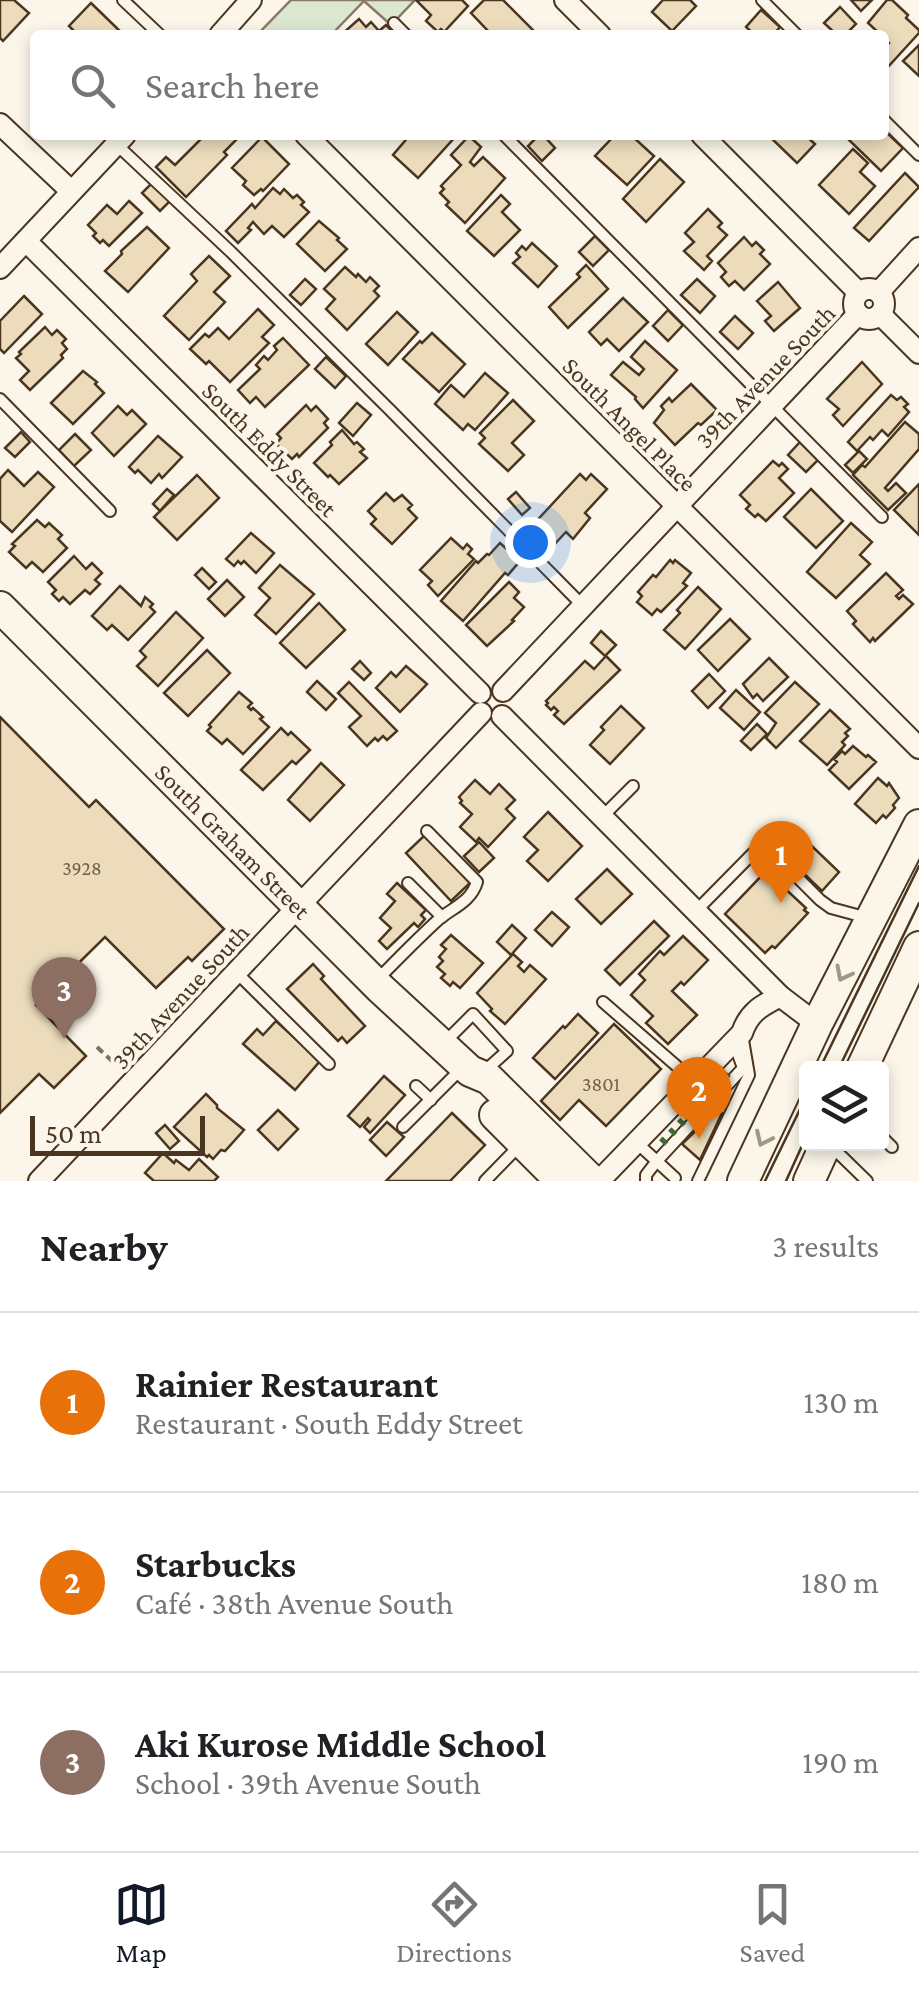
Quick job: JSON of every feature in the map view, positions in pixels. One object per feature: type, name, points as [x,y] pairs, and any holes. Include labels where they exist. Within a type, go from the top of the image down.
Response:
[{"type":"street","points":[[224,30],[251,0]]},
{"type":"street","points":[[565,0],[595,30]]},
{"type":"street","points":[[0,124],[70,191]]},
{"type":"street","points":[[0,268],[120,140]]},
{"type":"street","name":"South Angel Place","points":[[311,140],[919,748]]},
{"type":"street","points":[[707,140],[868,292],[884,304],[880,314],[868,319],[858,314],[853,306],[868,292],[919,248]]},
{"type":"street","name":"South Eddy Street","points":[[26,241],[488,707],[780,996],[817,1024]]},
{"type":"street","name":"39th Avenue South","points":[[39,1181],[488,707],[492,686],[503,691],[858,314]]},
{"type":"street","points":[[880,314],[919,353]]},
{"type":"street","name":"South Graham Street","points":[[0,606],[374,982],[459,1060],[489,1080],[596,1181]]},
{"type":"street","points":[[743,1181],[817,1024],[919,825]]},
{"type":"street","points":[[865,1061],[919,947]]},
{"type":"street","points":[[596,1181],[695,1082],[761,1006],[780,996]]},
{"type":"street","name":"South Graham Street","points":[[459,1060],[475,1095],[561,1181]]},
{"type":"street","points":[[809,1181],[824,1151]]},
{"type":"lane","points":[[123,0],[155,30]]},
{"type":"lane","points":[[762,0],[793,30]]},
{"type":"lane","points":[[394,22],[401,30]]},
{"type":"lane","points":[[889,125],[919,155]]},
{"type":"lane","points":[[120,140],[582,606]]},
{"type":"lane","points":[[509,140],[882,517]]},
{"type":"lane","points":[[0,399],[110,511]]},
{"type":"lane","points":[[602,817],[633,786]]},
{"type":"lane","points":[[374,982],[442,916],[458,908],[475,891],[477,882],[427,831]]},
{"type":"lane","points":[[696,912],[763,843],[831,908],[871,919]]},
{"type":"lane","points":[[408,883],[442,916]]},
{"type":"lane","points":[[237,973],[329,1064]]},
{"type":"lane","points":[[603,1002],[695,1082]]},
{"type":"lane","points":[[403,1127],[430,1100],[459,1060],[473,1014],[507,1051],[487,1069],[459,1060]]},
{"type":"lane","points":[[646,1181],[656,1162],[743,1068],[741,1032]]},
{"type":"lane","points":[[698,1181],[749,1075],[741,1032]]},
{"type":"lane","points":[[416,1086],[430,1100]]},
{"type":"lane","points":[[485,1181],[522,1142]]},
{"type":"lane","points":[[637,1143],[675,1178]]},
{"type":"lane","points":[[889,1144],[892,1147]]},
{"type":"lane","points":[[835,1151],[867,1181]]},
{"type":"path","points":[[97,1047],[114,1063]]},
{"type":"green space","points":[[291,0],[415,0],[391,25],[364,1],[336,30],[262,30]]},
{"type":"building","points":[[0,0],[14,0],[29,13],[3,41],[0,38]]},
{"type":"building","points":[[416,0],[462,0],[468,6],[446,30],[436,30],[426,21],[431,15]]},
{"type":"building","points":[[484,0],[503,0],[533,30],[487,30],[471,13]]},
{"type":"building","points":[[663,0],[690,0],[696,6],[673,30],[652,12]]},
{"type":"building","points":[[851,0],[872,0],[861,11]]},
{"type":"building","points":[[887,0],[892,0],[919,33],[889,66],[889,30],[876,30],[868,23]]},
{"type":"building","points":[[91,3],[119,30],[73,30],[69,26]]},
{"type":"building","points":[[840,7],[856,24],[850,30],[832,30],[824,23]]},
{"type":"building","points":[[761,10],[780,27],[749,30],[746,27]]},
{"type":"building","points":[[359,19],[366,27],[371,22],[378,30],[347,30]]},
{"type":"building","points":[[919,45],[919,76],[903,61]]},
{"type":"building","points":[[889,135],[903,148],[881,171],[849,140],[889,140]]},
{"type":"building","points":[[200,140],[236,140],[224,152],[227,155],[186,197],[156,167],[166,157],[175,165]]},
{"type":"building","points":[[259,140],[265,140],[289,164],[254,195],[232,168]]},
{"type":"building","points":[[406,140],[452,140],[418,178],[393,155]]},
{"type":"building","points":[[465,140],[473,140],[481,147],[470,162],[474,166],[483,157],[505,178],[465,223],[446,205],[449,202],[440,193],[444,189],[441,186],[461,165],[451,155]]},
{"type":"building","points":[[534,140],[548,140],[555,148],[542,161],[528,146]]},
{"type":"building","points":[[610,140],[636,140],[654,156],[627,185],[595,156]]},
{"type":"building","points":[[773,140],[811,140],[815,144],[797,163]]},
{"type":"building","points":[[853,149],[868,163],[860,172],[875,186],[849,214],[819,185]]},
{"type":"building","points":[[660,159],[684,182],[646,222],[623,199]]},
{"type":"building","points":[[905,173],[919,187],[869,241],[854,228]]},
{"type":"building","points":[[152,183],[170,201],[160,211],[142,193]]},
{"type":"building","points":[[273,188],[280,194],[284,189],[293,198],[297,195],[309,212],[284,237],[272,226],[264,234],[253,222],[248,228],[251,230],[238,243],[226,231]]},
{"type":"building","points":[[501,195],[510,204],[502,212],[520,230],[494,256],[467,231]]},
{"type":"building","points":[[129,201],[142,213],[109,246],[103,240],[100,243],[88,225],[107,205],[117,214]]},
{"type":"building","points":[[708,209],[722,223],[718,227],[727,235],[707,256],[712,261],[704,270],[684,251],[694,242],[685,233]]},
{"type":"building","points":[[319,221],[347,249],[325,271],[297,244]]},
{"type":"building","points":[[147,227],[169,248],[128,292],[105,271]]},
{"type":"building","points":[[595,236],[609,250],[593,266],[579,252]]},
{"type":"building","points":[[744,237],[752,246],[756,242],[764,250],[760,254],[770,264],[744,290],[735,281],[729,286],[721,277],[726,272],[718,263]]},
{"type":"building","points":[[532,243],[557,266],[538,287],[513,263],[520,257],[516,253],[522,246],[526,250]]},
{"type":"building","points":[[209,256],[230,276],[214,292],[225,302],[189,340],[164,316],[197,281],[191,274]]},
{"type":"building","points":[[586,265],[608,289],[568,328],[549,307],[580,277],[577,274]]},
{"type":"building","points":[[345,267],[366,282],[370,277],[379,286],[374,291],[379,296],[347,330],[326,309],[335,299],[324,289]]},
{"type":"building","points":[[305,279],[316,289],[301,305],[290,295]]},
{"type":"building","points":[[697,279],[715,296],[700,313],[681,295]]},
{"type":"building","points":[[778,282],[800,308],[774,331],[765,321],[771,316],[757,301]]},
{"type":"building","points":[[24,296],[42,314],[4,353],[0,349],[0,321]]},
{"type":"building","points":[[623,298],[648,322],[619,351],[607,339],[601,345],[589,332]]},
{"type":"building","points":[[258,309],[274,325],[262,337],[269,343],[230,382],[190,349],[218,328],[229,339]]},
{"type":"building","points":[[668,310],[683,325],[668,341],[653,326]]},
{"type":"building","points":[[397,312],[418,332],[388,365],[366,344]]},
{"type":"building","points":[[735,316],[753,333],[738,349],[720,332]]},
{"type":"building","points":[[45,327],[52,335],[57,330],[66,339],[62,343],[67,349],[61,355],[63,358],[30,390],[20,380],[29,371],[16,358]]},
{"type":"building","points":[[432,333],[465,364],[439,392],[403,359]]},
{"type":"building","points":[[283,338],[309,365],[265,407],[256,397],[250,403],[238,390],[260,369],[256,365],[264,356],[268,360],[277,350],[274,346]]},
{"type":"building","points":[[645,341],[677,370],[643,408],[611,375],[623,362],[639,375],[644,369],[631,357]]},
{"type":"building","points":[[326,357],[346,376],[335,388],[315,369]]},
{"type":"building","points":[[862,362],[882,384],[843,426],[833,415],[839,409],[827,399]]},
{"type":"building","points":[[83,371],[104,393],[73,424],[51,403]]},
{"type":"building","points":[[485,373],[508,393],[475,430],[468,424],[463,430],[435,404],[451,385],[464,397]]},
{"type":"building","points":[[691,384],[717,410],[675,445],[654,423],[664,410],[661,406],[669,398],[672,402]]},
{"type":"building","points":[[891,395],[897,400],[901,397],[909,412],[888,436],[882,430],[857,451],[848,442]]},
{"type":"building","points":[[513,400],[534,421],[512,443],[524,455],[508,471],[479,444],[485,438],[480,433]]},
{"type":"building","points":[[357,403],[371,415],[353,436],[339,423]]},
{"type":"building","points":[[306,405],[311,411],[316,406],[328,419],[324,423],[328,428],[299,457],[297,454],[292,459],[276,444],[281,438],[277,434]]},
{"type":"building","points":[[118,406],[127,415],[132,410],[146,424],[114,456],[92,433]]},
{"type":"building","points":[[905,422],[919,434],[919,449],[885,488],[888,491],[896,483],[906,493],[888,510],[853,475]]},
{"type":"building","points":[[342,430],[364,449],[360,452],[367,458],[339,484],[314,463]]},
{"type":"building","points":[[21,432],[30,442],[15,457],[5,448]]},
{"type":"building","points":[[75,434],[91,450],[74,466],[59,450]]},
{"type":"building","points":[[158,436],[182,457],[162,478],[159,474],[151,483],[129,467]]},
{"type":"building","points":[[800,442],[818,460],[806,472],[788,455]]},
{"type":"building","points":[[859,451],[867,459],[853,473],[845,465]]},
{"type":"building","points":[[773,461],[788,469],[779,478],[794,493],[766,521],[746,509],[750,505],[740,495]]},
{"type":"building","points":[[8,470],[24,486],[38,472],[54,487],[12,532],[0,521],[0,479]]},
{"type":"building","points":[[580,474],[586,480],[591,474],[607,489],[585,513],[590,518],[573,539],[566,532],[551,548],[530,528]]},
{"type":"building","points":[[197,475],[219,498],[177,540],[154,517]]},
{"type":"building","points":[[919,484],[919,535],[894,510]]},
{"type":"building","points":[[167,489],[174,495],[160,511],[153,504]]},
{"type":"building","points":[[811,489],[843,521],[816,548],[784,517]]},
{"type":"building","points":[[516,492],[530,508],[522,515],[508,499]]},
{"type":"building","points":[[386,493],[394,501],[402,495],[417,518],[392,544],[371,524],[376,519],[368,511]]},
{"type":"building","points":[[37,520],[45,527],[49,523],[62,535],[58,539],[67,548],[43,572],[32,562],[26,568],[9,552],[15,546],[12,544]]},
{"type":"building","points":[[851,523],[872,542],[860,555],[870,564],[836,598],[807,572]]},
{"type":"building","points":[[251,533],[274,553],[256,573],[244,561],[234,566],[226,559]]},
{"type":"building","points":[[451,538],[463,549],[467,544],[472,549],[468,554],[474,559],[438,596],[428,585],[432,581],[420,570]]},
{"type":"building","points":[[500,543],[520,561],[463,621],[441,601],[476,561]]},
{"type":"building","points":[[74,556],[86,569],[92,563],[102,573],[95,580],[100,584],[90,594],[85,590],[70,604],[52,594],[56,590],[48,582]]},
{"type":"building","points":[[670,560],[691,573],[683,583],[687,586],[661,612],[657,609],[652,615],[637,602],[642,596],[638,592]]},
{"type":"building","points":[[280,565],[314,594],[276,634],[255,615],[270,598],[259,588]]},
{"type":"building","points":[[202,568],[216,582],[209,589],[195,575]]},
{"type":"building","points":[[886,573],[903,590],[896,596],[899,599],[903,595],[913,604],[870,642],[847,611]]},
{"type":"building","points":[[227,580],[244,597],[225,616],[208,599]]},
{"type":"building","points":[[509,582],[519,592],[514,598],[524,607],[487,646],[466,625]]},
{"type":"building","points":[[120,586],[141,606],[145,597],[155,612],[128,640],[112,625],[107,630],[92,616]]},
{"type":"building","points":[[698,587],[721,609],[685,649],[664,630]]},
{"type":"building","points":[[319,603],[345,630],[306,668],[280,643]]},
{"type":"building","points":[[176,612],[203,638],[158,686],[137,666],[146,657],[140,651]]},
{"type":"building","points":[[730,619],[750,639],[718,671],[698,650]]},
{"type":"building","points":[[601,631],[616,645],[605,656],[591,643]]},
{"type":"building","points":[[207,650],[230,673],[188,716],[164,693]]},
{"type":"building","points":[[606,656],[620,670],[564,724],[554,715],[558,711],[554,707],[551,710],[546,701],[585,661],[594,669]]},
{"type":"building","points":[[769,658],[788,677],[763,701],[757,694],[753,698],[743,684]]},
{"type":"building","points":[[360,661],[371,673],[364,680],[352,669]]},
{"type":"building","points":[[406,666],[427,684],[400,712],[376,688],[391,672],[396,677]]},
{"type":"building","points":[[709,674],[725,691],[708,708],[692,691]]},
{"type":"building","points":[[317,681],[336,699],[326,710],[307,692]]},
{"type":"building","points":[[349,682],[397,731],[387,740],[383,736],[378,741],[375,738],[367,746],[349,727],[361,716],[338,693]]},
{"type":"building","points":[[795,682],[819,704],[776,748],[766,738],[776,723],[765,713]]},
{"type":"building","points":[[736,690],[760,712],[744,730],[720,708]]},
{"type":"building","points":[[239,692],[269,727],[243,754],[227,739],[222,744],[207,731]]},
{"type":"building","points":[[621,706],[644,728],[610,764],[590,745]]},
{"type":"building","points":[[830,710],[850,729],[842,742],[845,745],[827,765],[800,741]]},
{"type":"building","points":[[0,717],[89,807],[96,800],[224,929],[192,961],[188,957],[156,988],[105,937],[36,1005],[86,1056],[54,1088],[39,1074],[0,1113]]},
{"type":"building","points":[[757,724],[767,734],[751,750],[741,741]]},
{"type":"building","points":[[281,728],[310,750],[296,764],[292,761],[263,790],[241,770]]},
{"type":"building","points":[[853,746],[876,762],[849,789],[829,770],[842,751],[845,754]]},
{"type":"building","points":[[321,763],[344,785],[310,821],[288,800]]},
{"type":"building","points":[[878,778],[887,786],[889,783],[899,798],[886,818],[883,815],[876,823],[855,804]]},
{"type":"building","points":[[475,780],[490,794],[499,784],[515,800],[506,809],[515,818],[488,847],[460,827],[472,814],[459,797]]},
{"type":"building","points":[[548,812],[582,846],[548,881],[527,861],[538,850],[524,837]]},
{"type":"building","points":[[793,828],[839,872],[822,891],[775,846]]},
{"type":"building","points":[[425,835],[470,883],[451,901],[406,853]]},
{"type":"building","points":[[479,842],[494,858],[479,872],[464,856]]},
{"type":"building","points":[[607,869],[632,894],[601,924],[576,899]]},
{"type":"building","points":[[766,871],[808,913],[775,948],[772,946],[765,953],[725,914]]},
{"type":"building","points":[[397,883],[426,910],[421,915],[425,919],[418,927],[414,923],[387,949],[379,941],[391,928],[380,918],[395,901],[387,894]]},
{"type":"building","points":[[552,912],[569,927],[552,946],[535,930]]},
{"type":"building","points":[[654,921],[669,936],[620,985],[605,970]]},
{"type":"building","points":[[512,925],[526,938],[511,955],[497,942]]},
{"type":"building","points":[[451,935],[483,963],[460,988],[441,978],[445,974],[437,967],[446,949],[441,945]]},
{"type":"building","points":[[683,936],[708,960],[684,985],[681,982],[672,991],[697,1015],[668,1044],[646,1023],[653,1016],[631,995],[645,980],[639,974],[660,951],[664,955]]},
{"type":"building","points":[[513,954],[522,962],[518,966],[524,972],[530,965],[546,979],[505,1024],[477,993]]},
{"type":"building","points":[[313,964],[324,976],[321,979],[365,1026],[347,1043],[342,1037],[338,1041],[287,989]]},
{"type":"building","points":[[578,1014],[598,1033],[555,1079],[533,1058]]},
{"type":"building","points":[[276,1021],[320,1061],[295,1090],[243,1044],[257,1029],[263,1035]]},
{"type":"building","points":[[614,1024],[661,1069],[606,1126],[579,1100],[560,1120],[541,1101]]},
{"type":"building","points":[[384,1076],[405,1095],[370,1133],[364,1127],[368,1118],[360,1127],[348,1116]]},
{"type":"building","points":[[206,1094],[244,1130],[213,1159],[174,1127]]},
{"type":"building","points":[[718,1109],[722,1113],[700,1160],[682,1144]]},
{"type":"building","points":[[278,1110],[298,1129],[278,1150],[258,1130]]},
{"type":"building","points":[[452,1113],[485,1145],[450,1181],[386,1181]]},
{"type":"building","points":[[387,1122],[404,1137],[386,1156],[370,1140]]},
{"type":"building","points":[[165,1125],[179,1141],[170,1149],[156,1133]]},
{"type":"building","points":[[163,1153],[189,1170],[199,1159],[218,1177],[214,1181],[154,1181],[145,1173]]},
{"type":"tram line","points":[[823,1061],[919,866]]},
{"type":"tram line","points":[[842,1061],[919,903]]},
{"type":"tram line","points":[[765,1181],[799,1111]]},
{"type":"tram line","points":[[786,1181],[800,1151]]},
{"type":"hedge","points":[[662,1143],[728,1073]]},
{"type":"place","name":"Rainier Restaurant","points":[[781,903]]},
{"type":"place","name":"Aki Kurose Middle School","points":[[64,1039]]},
{"type":"place","name":"Starbucks","points":[[699,1139]]}]
